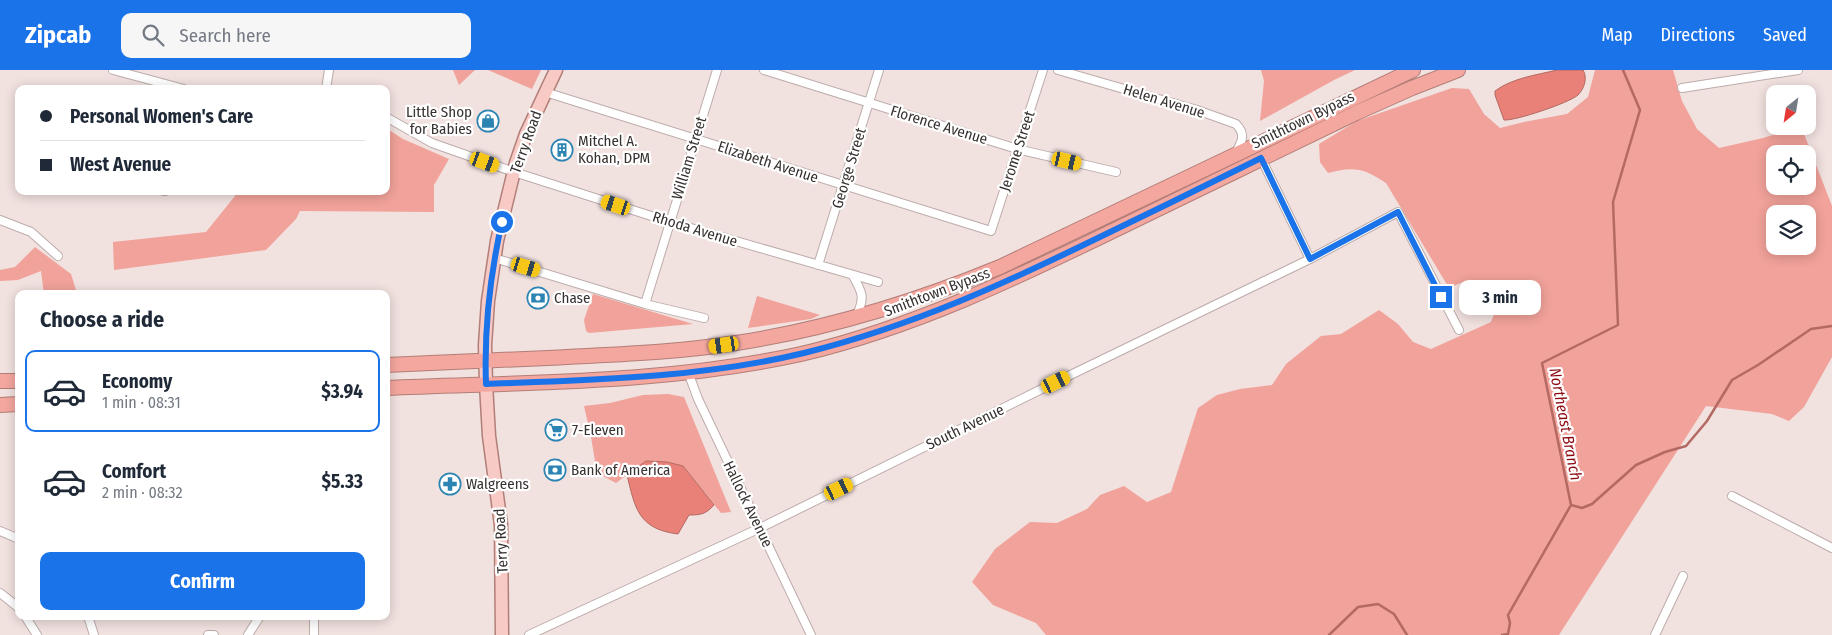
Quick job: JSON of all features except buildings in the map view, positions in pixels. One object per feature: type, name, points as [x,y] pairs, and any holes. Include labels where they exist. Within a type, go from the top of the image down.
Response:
[{"type":"highway","name":"Smithtown Bypass","points":[[390,365],[679,350],[756,340],[855,318],[928,295],[1000,267],[1413,70]]},
{"type":"highway","name":"Smithtown Bypass","points":[[390,388],[626,378],[688,372],[758,362],[804,353],[862,338],[929,315],[993,288],[1375,104],[1458,70]]},
{"type":"highway","points":[[0,381],[15,381]]},
{"type":"highway","points":[[0,405],[15,404]]},
{"type":"main road","name":"Terry Road","points":[[502,635],[501,525],[489,436],[485,361],[488,301],[494,258],[514,172],[524,139],[556,70]]},
{"type":"street","points":[[113,70],[127,72],[171,85]]},
{"type":"street","points":[[327,85],[329,70]]},
{"type":"street","name":"William Street","points":[[645,304],[716,70]]},
{"type":"street","name":"Florence Avenue","points":[[764,70],[1017,149],[1116,172]]},
{"type":"street","name":"George Street","points":[[818,265],[879,70]]},
{"type":"street","name":"Jerome Street","points":[[991,231],[1043,70]]},
{"type":"street","name":"Helen Avenue","points":[[1058,70],[1197,110],[1236,124],[1242,132],[1243,139],[1234,155]]},
{"type":"street","points":[[1682,88],[1798,70]]},
{"type":"street","name":"Elizabeth Avenue","points":[[546,92],[991,231]]},
{"type":"street","name":"Rhoda Avenue","points":[[390,119],[432,143],[514,172],[670,222],[878,282]]},
{"type":"street","points":[[1261,158],[1310,259]]},
{"type":"street","name":"South Avenue","points":[[529,635],[760,528],[1310,259],[1398,212],[1458,330]]},
{"type":"street","points":[[0,220],[31,232],[58,256]]},
{"type":"street","points":[[494,258],[645,304],[704,318]]},
{"type":"street","points":[[853,276],[863,298],[855,318]]},
{"type":"street","name":"Hallock Avenue","points":[[688,372],[698,399],[811,635]]},
{"type":"street","points":[[1732,496],[1832,548]]},
{"type":"street","points":[[0,531],[15,537]]},
{"type":"street","points":[[1654,635],[1683,576]]},
{"type":"street","points":[[0,592],[15,605]]},
{"type":"street","points":[[28,620],[37,635]]},
{"type":"street","points":[[89,620],[94,635]]},
{"type":"street","points":[[248,635],[257,620]]},
{"type":"street","points":[[314,620],[314,635]]},
{"type":"street","points":[[208,635],[214,635]]},
{"type":"shaded area","points":[[453,70],[475,70],[459,85]]},
{"type":"shaded area","points":[[488,70],[541,70],[532,89]]},
{"type":"shaded area","points":[[1261,70],[1355,70],[1260,121],[1264,81]]},
{"type":"shaded area","points":[[1557,70],[1583,70],[1585,83],[1578,95],[1542,111],[1519,118],[1504,120],[1495,91],[1517,80]]},
{"type":"shaded area","points":[[1595,70],[1673,70],[1682,101],[1697,129],[1719,148],[1772,135],[1804,135],[1808,145],[1766,145],[1766,195],[1816,195],[1816,165],[1832,206],[1832,357],[1804,407],[1789,421],[1772,414],[1706,406],[1559,635],[1046,635],[1036,623],[993,605],[972,582],[995,549],[1030,522],[1057,523],[1087,509],[1100,495],[1124,486],[1147,502],[1171,492],[1198,408],[1217,395],[1240,389],[1272,385],[1286,364],[1321,336],[1341,334],[1379,310],[1398,324],[1413,342],[1431,349],[1491,322],[1497,306],[1485,287],[1465,281],[1449,288],[1386,183],[1365,171],[1352,169],[1328,173],[1320,162],[1319,144],[1357,121],[1452,88],[1469,89],[1484,114],[1500,128],[1567,114],[1588,97]]},
{"type":"shaded area","points":[[390,131],[403,139],[449,159],[434,185],[434,212],[300,211],[296,219],[266,250],[114,270],[113,242],[206,232],[236,195],[390,195]]},
{"type":"shaded area","points":[[35,247],[71,274],[76,290],[43,290],[41,271],[18,280],[0,281],[0,270],[15,267]]},
{"type":"shaded area","points":[[593,294],[693,324],[589,333],[586,331],[584,320]]},
{"type":"shaded area","points":[[757,296],[820,315],[811,319],[748,328]]},
{"type":"shaded area","points":[[668,394],[684,397],[731,512],[721,513],[683,466],[646,461],[616,483],[597,473],[584,406],[610,403],[643,395]]},
{"type":"shaded area","points":[[646,461],[667,462],[683,466],[714,505],[703,513],[689,515],[678,534],[654,527],[646,522],[636,507],[627,475]]},
{"type":"waterway","name":"Northeast Branch","points":[[1502,635],[1508,634],[1510,623],[1508,615],[1571,505],[1542,363],[1618,325],[1613,202],[1640,110],[1623,70]]},
{"type":"waterway","points":[[1571,505],[1582,508],[1592,504],[1636,465],[1665,452],[1686,446],[1707,421],[1732,380],[1811,329],[1832,326]]},
{"type":"waterway","points":[[1329,635],[1358,607],[1378,604],[1394,614],[1407,635]]},
{"type":"place","name":"Little Shop for Babies","points":[[488,121]]},
{"type":"place","name":"Mitchel A. Kohan, DPM","points":[[562,150]]},
{"type":"place","name":"Chase","points":[[538,298]]},
{"type":"place","name":"7-Eleven","points":[[556,430]]},
{"type":"place","name":"Bank of America","points":[[555,470]]},
{"type":"place","name":"Walgreens","points":[[450,484]]},
{"type":"route","points":[[502,222],[497,241],[488,301],[485,345],[486,384],[626,378],[709,370],[786,357],[862,338],[929,315],[993,288],[1261,158],[1310,259],[1398,212],[1441,297]]}]
